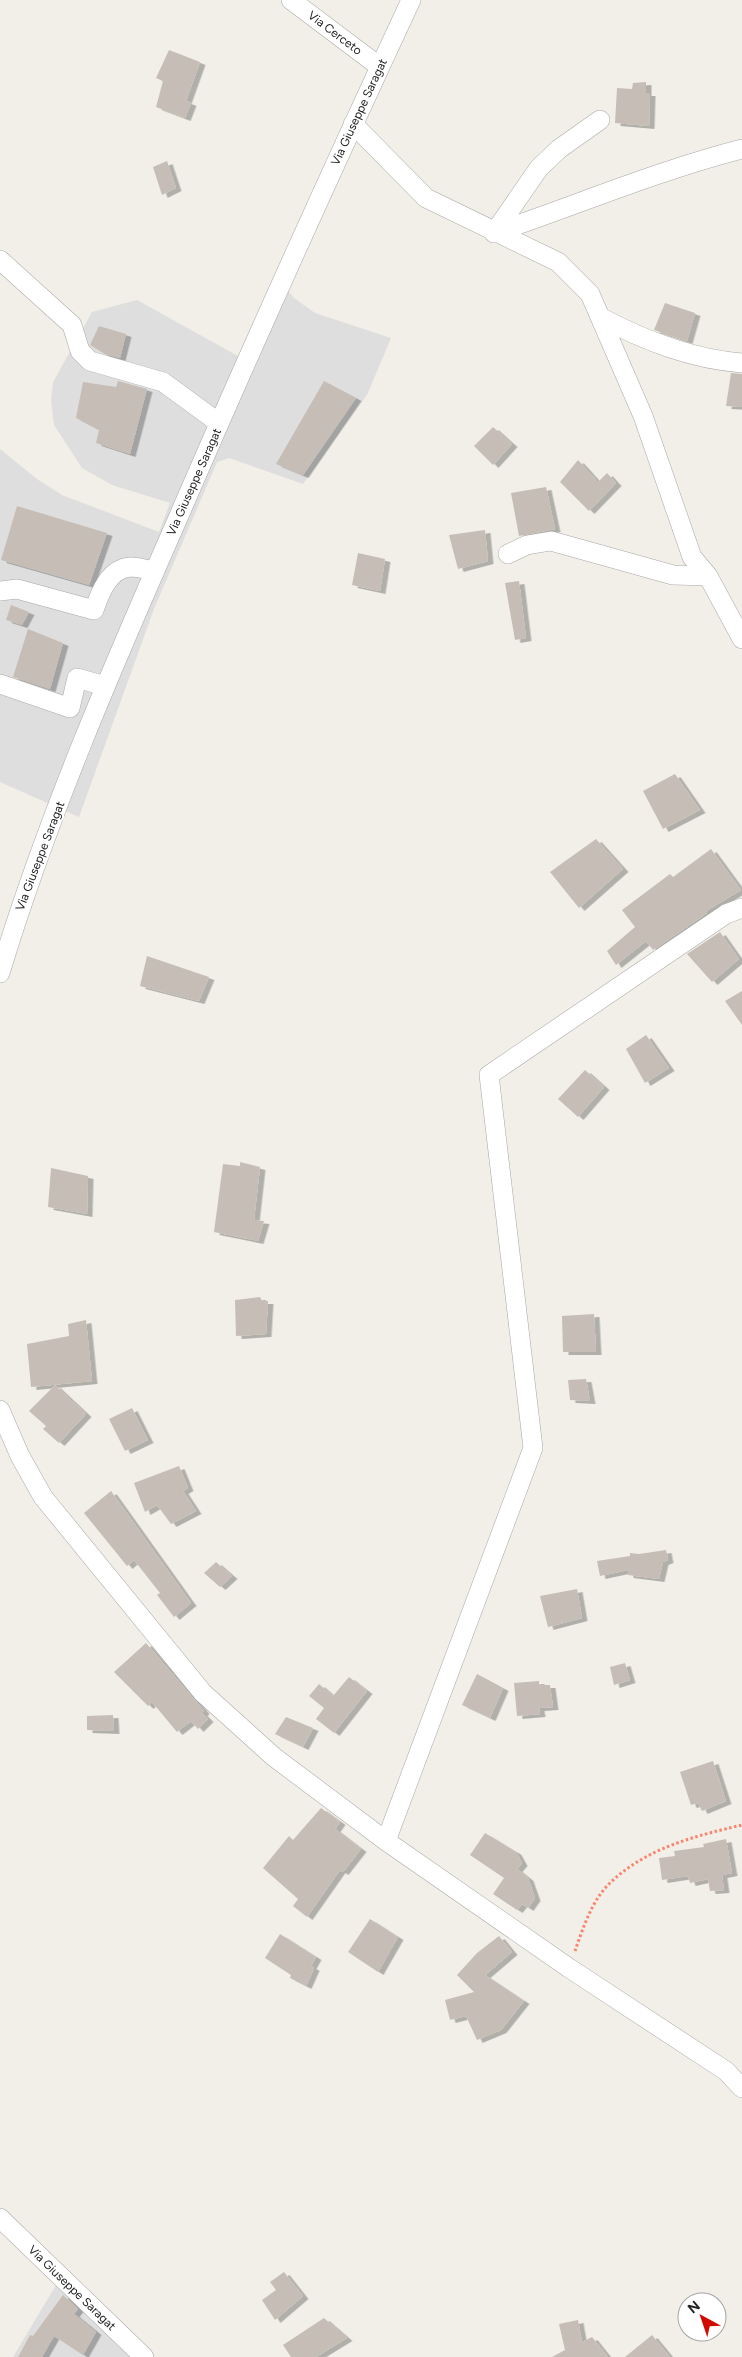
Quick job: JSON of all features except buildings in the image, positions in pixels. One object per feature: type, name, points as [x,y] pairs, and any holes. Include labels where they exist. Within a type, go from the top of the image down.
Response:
[{"type":"street","name":"Via Cerceto","points":[[291,0],[380,67]]},
{"type":"street","name":"Via Giuseppe Saragat","points":[[0,973],[16,920],[105,686],[219,423],[411,0]]},
{"type":"street","points":[[494,233],[539,168],[559,149],[600,120]]},
{"type":"street","points":[[354,124],[426,198],[494,233],[558,262],[590,294],[642,416],[692,556],[708,576],[742,639]]},
{"type":"street","points":[[494,233],[702,159],[742,149]]},
{"type":"street","points":[[0,260],[72,325],[80,351],[90,361],[163,382],[219,423]]},
{"type":"street","points":[[600,317],[641,338],[672,349],[720,361],[742,363]]},
{"type":"street","points":[[508,554],[527,545],[551,541],[673,575],[708,576]]},
{"type":"street","points":[[0,591],[17,588],[94,610],[104,584],[117,573],[129,567],[155,571]]},
{"type":"street","points":[[0,684],[70,708],[77,678],[105,686]]},
{"type":"street","points":[[386,1841],[532,1448],[490,1075],[726,914],[742,908]]},
{"type":"street","points":[[0,1410],[20,1456],[43,1496],[203,1693],[274,1757],[386,1841],[569,1968],[726,2071],[742,2088]]},
{"type":"street","name":"Via Giuseppe Saragat","points":[[0,2218],[144,2357]]},
{"type":"path","points":[[569,1968],[596,1902],[609,1884],[630,1867],[662,1848],[694,1836],[742,1825]]},
{"type":"shaded area","points":[[275,276],[294,298],[315,313],[391,338],[367,395],[303,484],[229,458],[217,462],[154,609],[79,817],[0,782],[0,449],[37,479],[62,495],[159,532],[170,503],[112,485],[82,468],[54,425],[51,401],[53,382],[92,312],[137,300],[238,356]]},
{"type":"shaded area","points":[[56,2285],[125,2351],[131,2357],[13,2357]]}]
